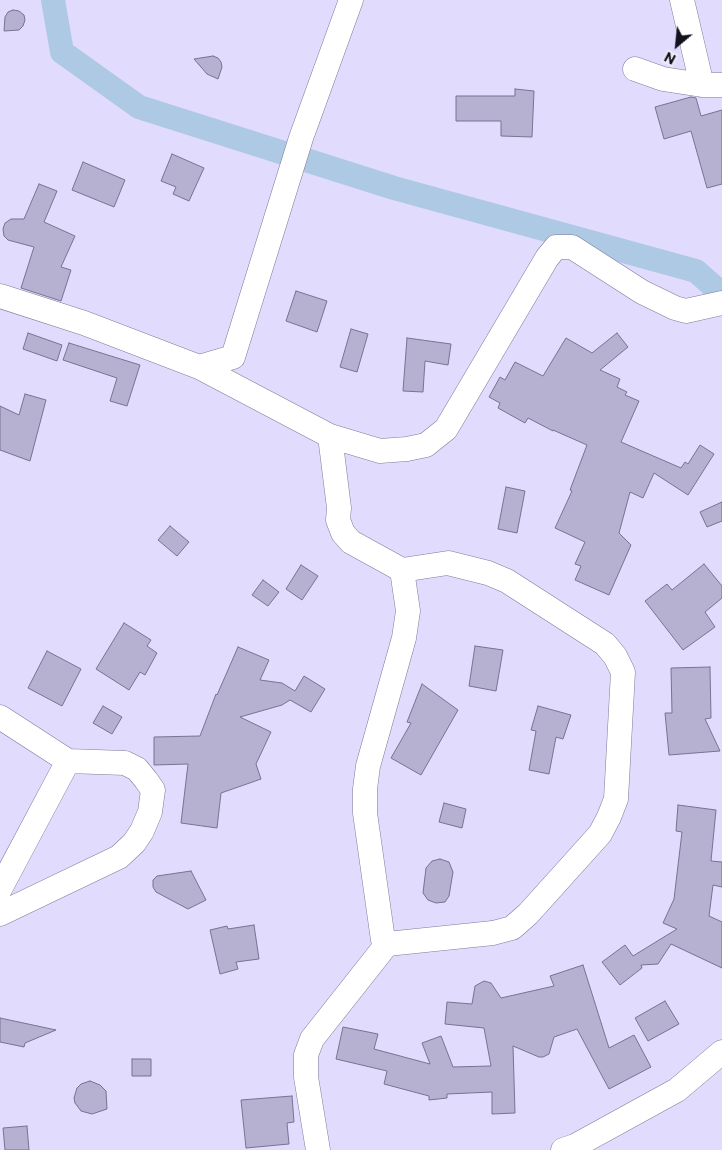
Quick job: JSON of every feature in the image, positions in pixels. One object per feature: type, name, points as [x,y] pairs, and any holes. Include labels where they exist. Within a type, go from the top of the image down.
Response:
[{"type":"street","points":[[199,367],[233,357],[301,138],[351,0]]},
{"type":"street","points":[[635,70],[663,79],[712,85],[682,0]]},
{"type":"street","points":[[0,296],[84,322],[199,367],[330,436],[380,451],[407,449],[426,444],[446,430],[547,258],[556,247],[572,247],[642,292],[675,308],[686,311],[722,303]]},
{"type":"street","points":[[318,1150],[306,1077],[306,1055],[312,1039],[387,944],[493,933],[512,928],[528,914],[600,834],[616,799],[622,672],[616,656],[604,644],[508,581],[488,573],[448,564],[402,570],[351,542],[343,533],[338,520],[339,508],[330,436]]},
{"type":"street","points":[[387,944],[383,940],[365,813],[364,789],[368,766],[407,623],[408,611],[402,570]]},
{"type":"street","points":[[0,717],[68,761],[125,763],[137,769],[153,790],[150,812],[142,831],[134,843],[119,857],[0,914]]},
{"type":"street","points":[[0,889],[68,761]]},
{"type":"street","points":[[563,1150],[575,1146],[677,1090],[722,1052]]},
{"type":"building","points":[[13,10],[19,11],[24,15],[23,26],[19,30],[4,31],[5,17],[8,12]]},
{"type":"building","points":[[213,56],[221,62],[222,67],[218,79],[207,74],[194,59]]},
{"type":"building","points":[[515,89],[534,91],[532,137],[501,136],[501,121],[456,121],[456,96],[515,96]]},
{"type":"building","points":[[691,97],[696,98],[701,116],[722,110],[722,184],[707,188],[691,131],[664,139],[655,107]]},
{"type":"building","points":[[172,154],[204,168],[189,201],[173,194],[176,187],[161,181]]},
{"type":"building","points":[[83,162],[125,180],[114,207],[72,190]]},
{"type":"building","points":[[39,184],[57,191],[44,222],[75,236],[61,267],[71,270],[61,301],[21,288],[34,247],[8,240],[4,236],[3,229],[5,223],[11,219],[24,219]]},
{"type":"building","points":[[296,291],[327,301],[317,332],[286,321]]},
{"type":"building","points":[[351,329],[368,334],[357,372],[340,367]]},
{"type":"building","points":[[28,333],[62,345],[57,361],[23,349]]},
{"type":"building","points":[[617,333],[628,347],[600,370],[620,379],[617,387],[627,392],[625,395],[639,401],[621,442],[681,468],[685,462],[688,464],[700,445],[714,454],[688,495],[654,473],[643,498],[630,492],[619,533],[631,545],[609,595],[575,580],[581,566],[575,564],[585,542],[555,528],[572,491],[570,490],[587,445],[528,418],[525,423],[498,408],[500,403],[489,397],[500,377],[505,380],[515,362],[543,376],[566,338],[592,353]]},
{"type":"building","points":[[407,338],[451,344],[448,365],[425,361],[423,392],[403,391]]},
{"type":"building","points":[[69,343],[140,365],[127,406],[110,401],[117,378],[63,360]]},
{"type":"building","points":[[25,394],[46,400],[30,461],[0,450],[0,406],[19,415]]},
{"type":"building","points":[[506,487],[525,491],[517,533],[498,529]]},
{"type":"building","points":[[722,502],[722,521],[707,527],[700,512]]},
{"type":"building","points":[[170,526],[189,542],[177,556],[158,540]]},
{"type":"building","points":[[704,564],[722,586],[722,598],[705,612],[715,627],[683,650],[645,601],[667,584],[672,590]]},
{"type":"building","points":[[301,565],[318,576],[302,600],[286,589]]},
{"type":"building","points":[[263,580],[279,592],[268,606],[252,595]]},
{"type":"building","points":[[124,623],[151,640],[147,646],[157,653],[145,675],[140,672],[129,690],[96,669]]},
{"type":"building","points":[[475,646],[503,650],[496,691],[469,686]]},
{"type":"building","points":[[238,647],[269,660],[260,680],[282,683],[295,691],[304,676],[325,689],[311,712],[290,700],[282,705],[240,717],[271,732],[256,764],[261,779],[221,793],[217,828],[181,823],[188,764],[154,765],[154,737],[200,736],[216,694]]},
{"type":"building","points":[[47,651],[81,669],[62,706],[28,688]]},
{"type":"building","points":[[710,667],[711,718],[705,719],[720,751],[669,755],[665,713],[672,713],[671,668]]},
{"type":"building","points":[[422,684],[458,710],[421,775],[391,758],[411,723],[407,722]]},
{"type":"building","points":[[103,706],[122,717],[112,734],[93,723]]},
{"type":"building","points":[[538,706],[571,715],[563,739],[556,737],[549,774],[529,770],[536,731],[531,730]]},
{"type":"building","points":[[444,803],[466,809],[462,828],[439,822]]},
{"type":"building","points":[[678,805],[716,810],[711,861],[722,862],[722,887],[713,885],[709,916],[722,922],[722,968],[671,944],[658,964],[641,965],[642,968],[620,985],[602,962],[625,945],[633,956],[677,929],[663,923],[674,899],[682,832],[676,831]]},
{"type":"building","points":[[440,859],[449,862],[453,872],[449,896],[445,902],[436,903],[428,900],[423,893],[426,868],[432,861]]},
{"type":"building","points":[[191,871],[206,900],[188,909],[156,892],[153,887],[153,880],[157,876]]},
{"type":"building","points":[[254,925],[259,959],[236,962],[238,969],[220,974],[210,930],[227,926],[228,929]]},
{"type":"building","points":[[583,965],[609,1048],[634,1035],[651,1067],[609,1089],[577,1029],[554,1037],[549,1054],[543,1057],[513,1046],[515,1113],[492,1114],[492,1092],[447,1094],[447,1098],[429,1100],[429,1096],[384,1084],[387,1071],[336,1059],[343,1027],[378,1034],[374,1049],[430,1064],[422,1043],[441,1036],[453,1067],[491,1066],[484,1028],[445,1024],[447,1002],[472,1004],[475,986],[484,981],[491,983],[501,998],[554,986],[550,976]]},
{"type":"building","points":[[665,1001],[679,1024],[648,1041],[635,1018]]},
{"type":"building","points":[[0,1018],[56,1030],[25,1043],[24,1047],[0,1042]]},
{"type":"building","points":[[132,1059],[151,1059],[151,1076],[132,1076]]},
{"type":"building","points":[[90,1081],[100,1085],[106,1091],[107,1109],[92,1114],[81,1111],[74,1098],[77,1088],[81,1084]]},
{"type":"building","points":[[292,1096],[294,1122],[287,1123],[289,1144],[246,1148],[241,1100]]},
{"type":"building","points":[[27,1126],[29,1150],[5,1150],[3,1128]]},
{"type":"waterway","points":[[53,0],[62,52],[139,107],[394,188],[696,271],[722,294]]}]
